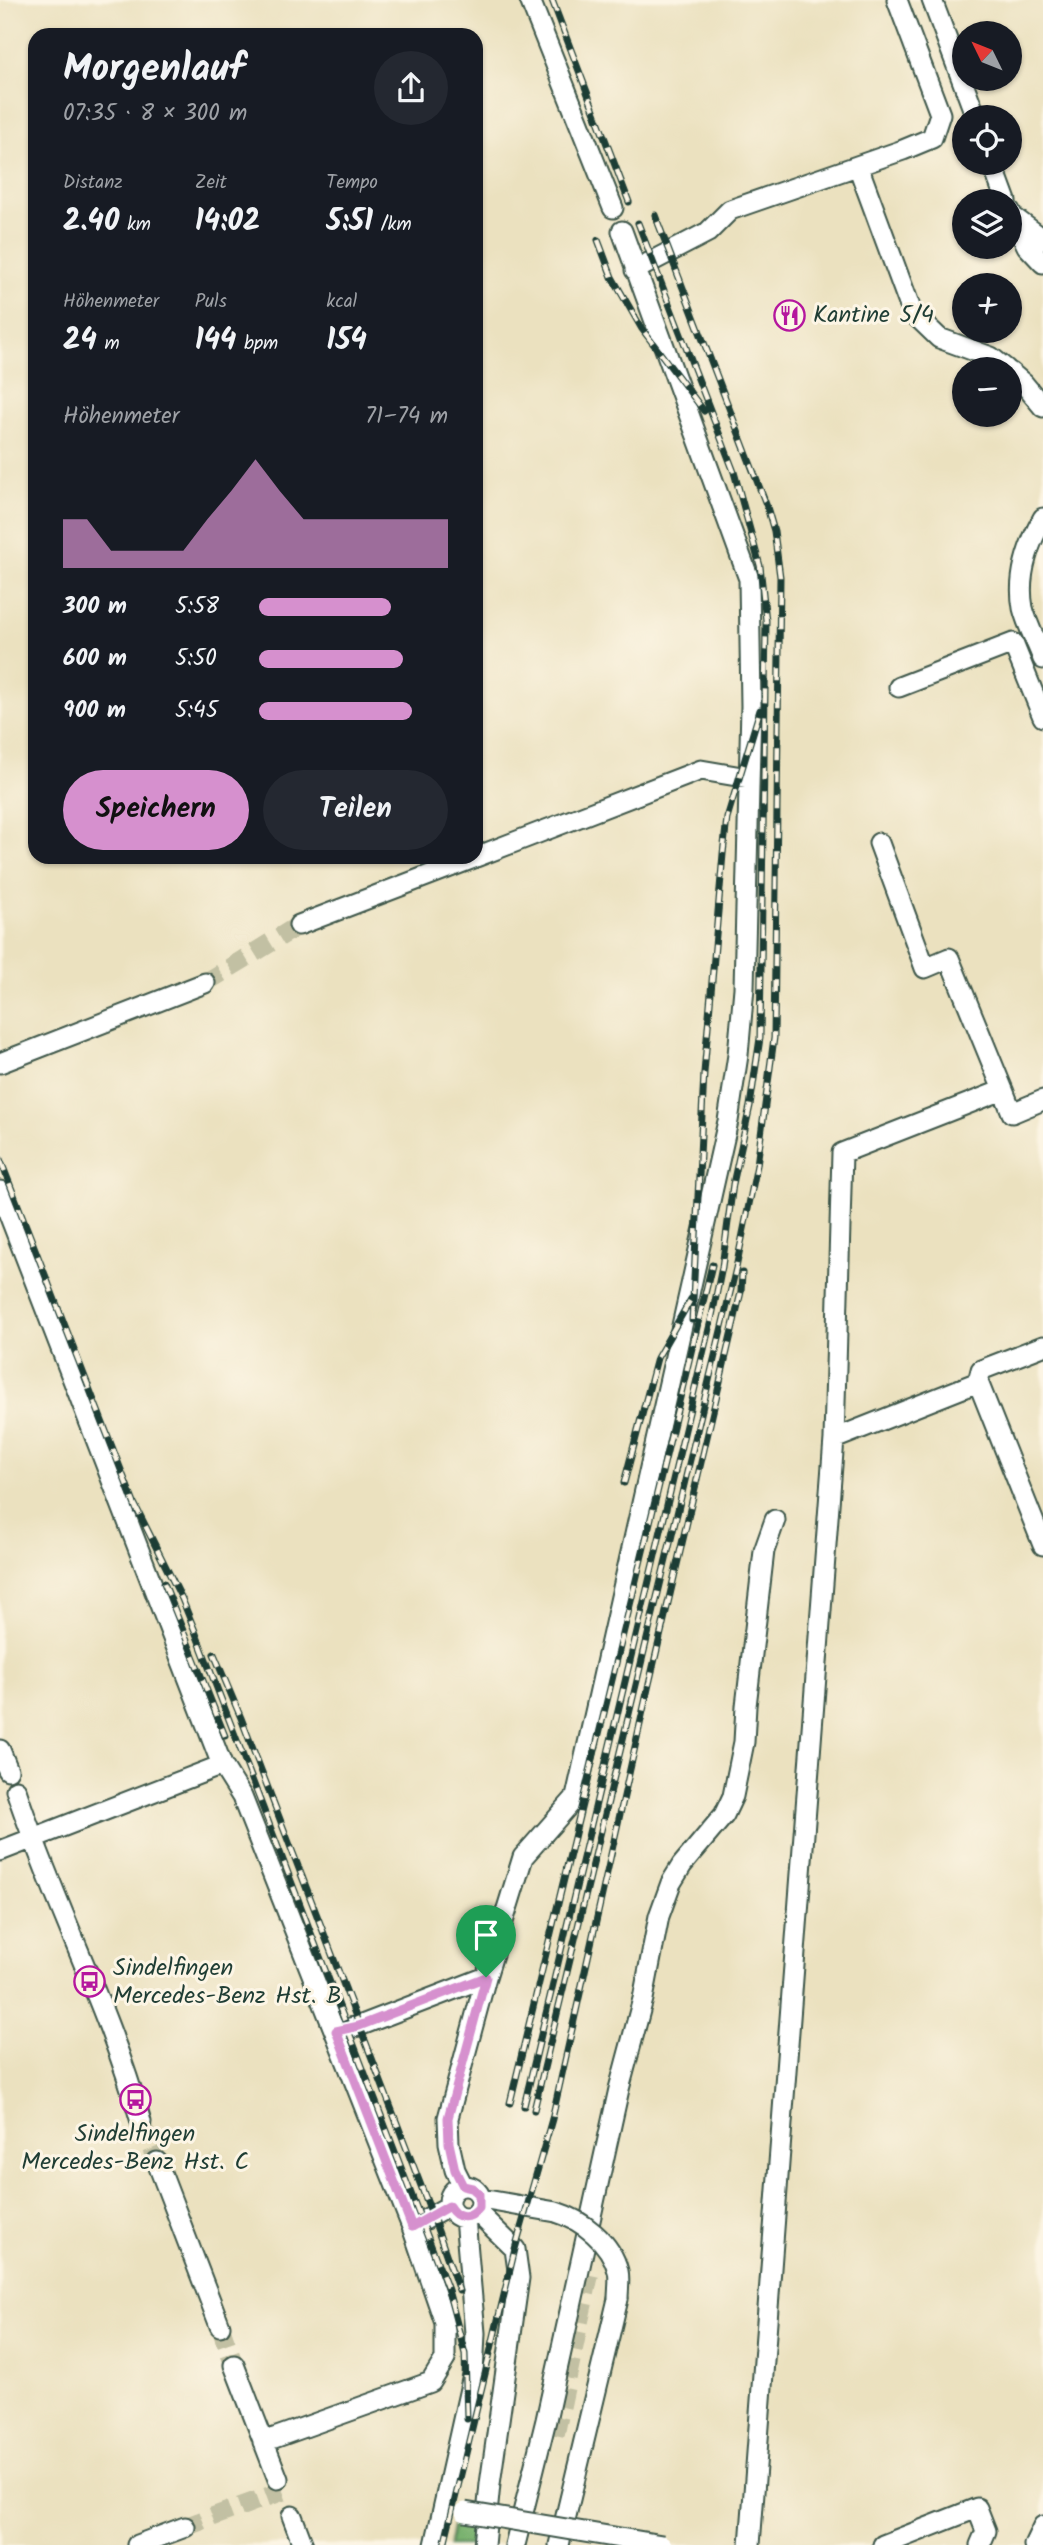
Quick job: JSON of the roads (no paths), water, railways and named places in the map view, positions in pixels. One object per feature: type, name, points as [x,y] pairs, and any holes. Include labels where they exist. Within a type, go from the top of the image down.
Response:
[{"type":"street","points":[[530,0],[613,208]]},
{"type":"street","points":[[635,270],[708,232],[730,210],[932,138],[940,114],[897,0]]},
{"type":"street","points":[[932,0],[971,105]]},
{"type":"street","points":[[859,166],[912,312],[939,338],[991,357]]},
{"type":"street","points":[[1022,218],[1043,239]]},
{"type":"street","points":[[435,2545],[470,2388],[475,2333],[468,2209],[472,2188],[463,2186],[455,2170],[449,2143],[448,2118],[486,1977],[523,1857],[576,1797],[728,1121],[744,988],[751,706],[750,579],[622,231]]},
{"type":"street","points":[[1022,235],[1027,246],[1043,263]]},
{"type":"street","points":[[1022,382],[1043,407]]},
{"type":"street","points":[[1043,518],[1031,539],[1022,573],[1023,607],[1043,659]]},
{"type":"street","points":[[899,687],[1013,643],[1043,717]]},
{"type":"street","points":[[483,854],[701,770],[748,778]]},
{"type":"street","points":[[879,843],[925,968],[950,957],[1012,1113],[1043,1100]]},
{"type":"street","points":[[299,925],[457,864]]},
{"type":"street","points":[[0,1063],[205,983]]},
{"type":"street","points":[[750,2545],[834,1439],[842,1153],[1003,1090]]},
{"type":"street","points":[[0,1191],[222,1765],[242,1797],[336,2031],[412,2227],[445,2323],[445,2359],[432,2382],[263,2442]]},
{"type":"street","points":[[1043,1346],[981,1370],[978,1382],[1043,1545]]},
{"type":"street","points":[[834,1439],[978,1382]]},
{"type":"street","points":[[515,2545],[639,1991],[659,1916],[671,1883],[682,1865],[724,1815],[733,1796],[744,1742],[764,1551],[775,1520]]},
{"type":"street","points":[[0,1750],[8,1770]]},
{"type":"street","points":[[0,1851],[222,1765]]},
{"type":"street","points":[[16,1790],[141,2122]]},
{"type":"street","points":[[336,2031],[359,2026],[486,1977]]},
{"type":"street","points":[[157,2162],[220,2326]]},
{"type":"street","points":[[468,2209],[515,2249],[519,2278],[484,2545]]},
{"type":"street","points":[[412,2227],[468,2209],[556,2211],[572,2217],[606,2246],[618,2271],[618,2299],[559,2545]]},
{"type":"street","points":[[234,2365],[278,2479]]},
{"type":"street","points":[[527,2499],[539,2481],[555,2435]]},
{"type":"street","points":[[443,2507],[662,2545]]},
{"type":"street","points":[[883,2545],[977,2508],[986,2532],[980,2545]]},
{"type":"street","points":[[292,2516],[303,2545]]},
{"type":"street","points":[[1034,2545],[1043,2526]]},
{"type":"street","points":[[137,2545],[185,2527]]},
{"type":"tunnel","points":[[205,983],[299,925]]},
{"type":"tunnel","points":[[141,2122],[157,2162]]},
{"type":"tunnel","points":[[555,2435],[590,2272]]},
{"type":"tunnel","points":[[220,2326],[234,2365]]},
{"type":"tunnel","points":[[185,2527],[283,2491]]},
{"type":"railway","points":[[552,0],[629,202]]},
{"type":"railway","points":[[534,2110],[736,1268],[757,1165],[774,1038],[780,577],[774,531],[655,215]]},
{"type":"railway","points":[[524,2106],[712,1316],[760,1038],[766,621],[760,566],[734,472],[638,223]]},
{"type":"railway","points":[[598,240],[612,277],[642,329],[704,411]]},
{"type":"railway","points":[[692,1320],[704,1073],[727,818],[760,710]]},
{"type":"railway","points":[[0,1159],[137,1511]]},
{"type":"railway","points":[[510,2103],[712,1265]]},
{"type":"railway","points":[[444,2545],[515,2249],[552,2119],[649,1684],[741,1292],[742,1273]]},
{"type":"railway","points":[[624,1483],[657,1358],[691,1299]]},
{"type":"railway","points":[[134,1503],[195,1631],[448,2290],[465,2354],[467,2419]]},
{"type":"railway","points":[[164,1583],[225,1736]]},
{"type":"railway","points":[[214,1654],[433,2217],[459,2291]]},
{"type":"place","name":"Kantine 5/4","points":[[790,315]]},
{"type":"place","name":"Sindelfingen Mercedes-Benz Hst. B","points":[[90,1982]]},
{"type":"place","name":"Sindelfingen Mercedes-Benz Hst. C","points":[[135,2100]]}]
